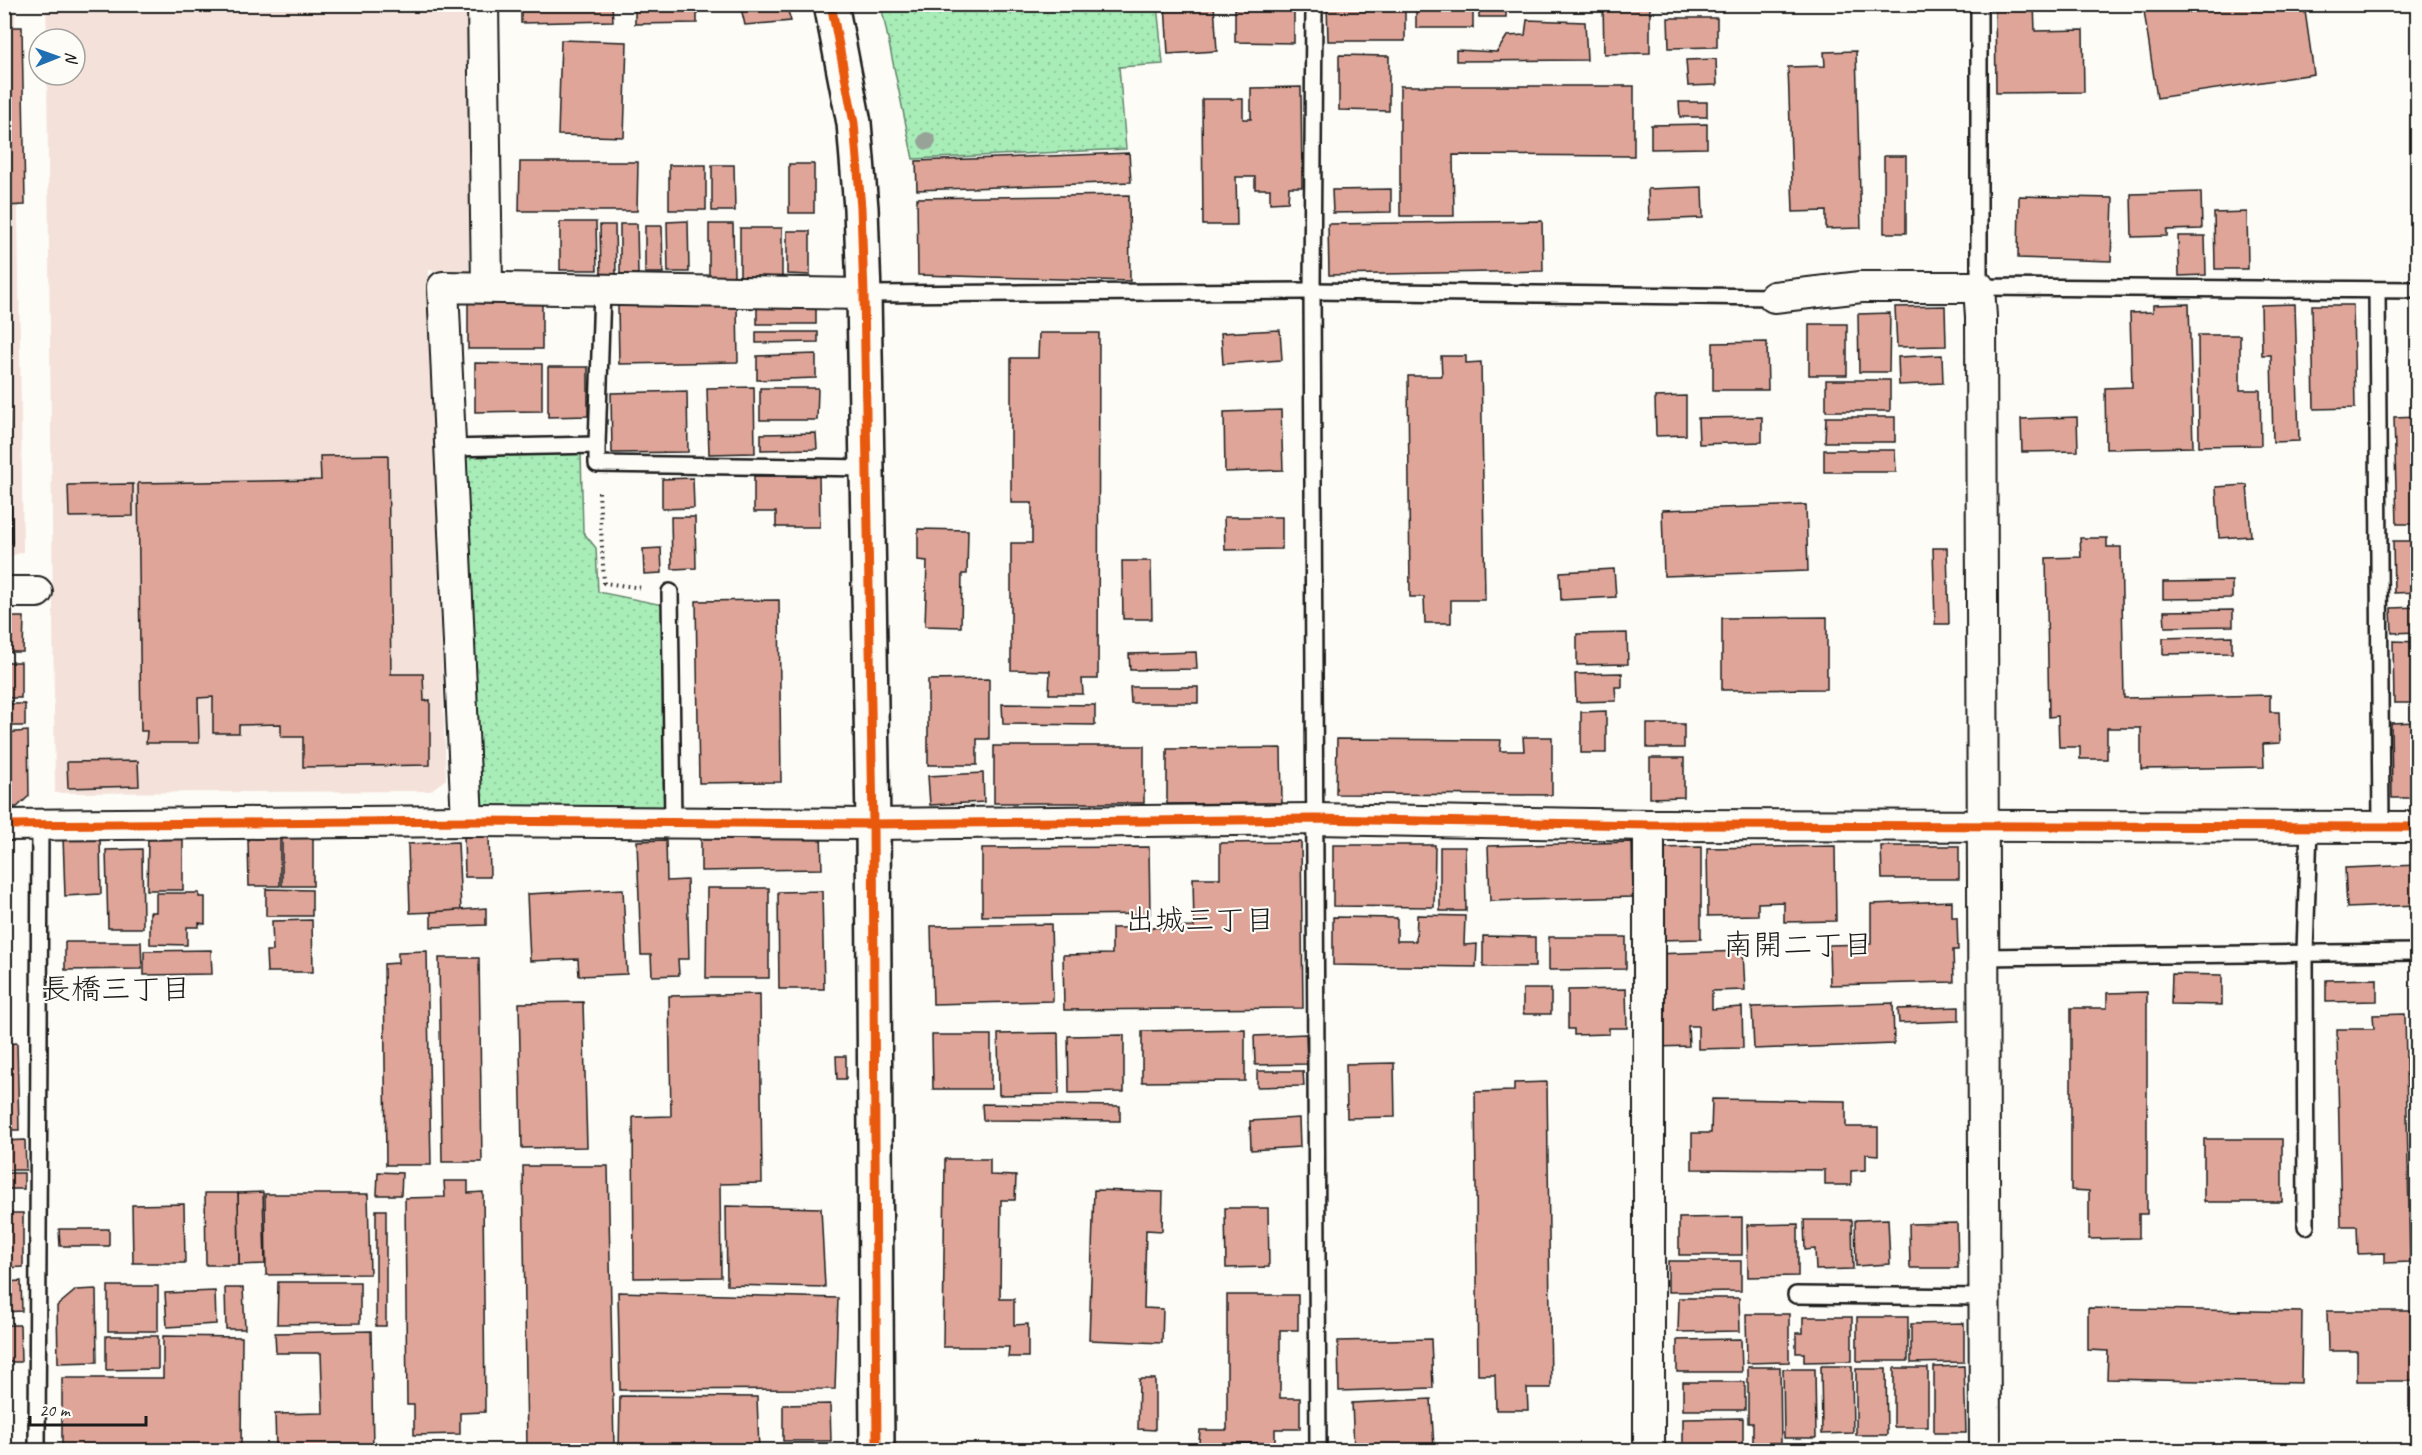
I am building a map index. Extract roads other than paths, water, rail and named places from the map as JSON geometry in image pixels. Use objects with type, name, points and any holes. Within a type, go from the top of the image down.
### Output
[{"type":"street","points":[[483,4],[487,287]]},
{"type":"street","points":[[831,4],[854,123],[861,208],[864,294],[873,824],[877,1450]]},
{"type":"street","points":[[467,821],[443,287],[864,294]]},
{"type":"street","points":[[1774,297],[1861,287],[1979,287],[1984,825],[1985,1450]]},
{"type":"street","points":[[4,592],[37,592]]},
{"type":"street","points":[[4,825],[467,821],[873,824],[1315,819],[1648,825],[2418,827]]},
{"type":"street","points":[[1648,825],[1648,1450]]},
{"type":"lane","points":[[1314,4],[1312,291],[1318,1450]]},
{"type":"lane","points":[[1979,4],[1979,287],[2418,290]]},
{"type":"lane","points":[[602,290],[597,464],[867,468]]},
{"type":"lane","points":[[864,294],[1312,291],[1774,297]]},
{"type":"lane","points":[[2377,291],[2381,827]]},
{"type":"lane","points":[[449,448],[597,445]]},
{"type":"lane","points":[[670,592],[674,821]]},
{"type":"lane","points":[[37,1450],[39,825]]},
{"type":"lane","points":[[2306,1226],[2305,953],[2309,826]]},
{"type":"lane","points":[[1983,957],[2418,952]]},
{"type":"lane","points":[[1796,1295],[1985,1297]]},
{"type":"district","name":"出城三丁目","points":[[1200,920]]},
{"type":"district","name":"南開二丁目","points":[[1798,945]]},
{"type":"district","name":"長橋三丁目","points":[[116,989]]}]
